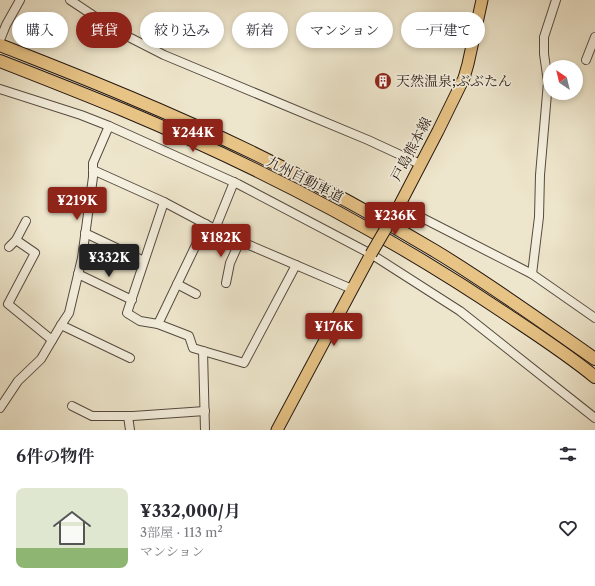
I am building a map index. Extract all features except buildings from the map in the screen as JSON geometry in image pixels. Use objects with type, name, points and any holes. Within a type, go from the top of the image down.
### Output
[{"type":"highway","name":"九州自動車道","points":[[0,45],[130,97],[226,140],[294,173],[435,251],[595,359]]},
{"type":"highway","name":"九州自動車道","points":[[0,61],[123,110],[219,153],[294,189],[367,228],[458,283],[536,334],[595,377]]},
{"type":"main road","name":"戸島熊本線","points":[[276,430],[370,254],[399,206],[464,78],[482,0]]},
{"type":"street","points":[[0,40],[6,25],[20,0]]},
{"type":"street","points":[[70,0],[115,30],[164,55],[368,140],[420,164]]},
{"type":"street","points":[[532,274],[539,217],[540,175],[548,82],[544,54],[544,37],[556,0]]},
{"type":"street","points":[[586,60],[595,37]]},
{"type":"street","points":[[0,89],[81,115],[109,126],[234,182],[370,254],[460,311],[595,418]]},
{"type":"street","points":[[0,408],[18,381],[41,359],[69,313],[82,258],[93,177],[93,163],[109,126]]},
{"type":"street","points":[[93,170],[164,202],[240,241],[332,279],[352,289]]},
{"type":"street","points":[[214,229],[234,182]]},
{"type":"street","points":[[164,202],[127,314],[140,321],[158,324],[188,336],[193,348],[244,363],[296,265]]},
{"type":"street","points":[[399,206],[532,274],[595,318]]},
{"type":"street","points":[[9,247],[16,240],[26,221]]},
{"type":"street","points":[[158,324],[206,224]]},
{"type":"street","points":[[85,234],[144,261]]},
{"type":"street","points":[[16,240],[35,253],[8,304],[52,340]]},
{"type":"street","points":[[226,283],[230,263],[240,241]]},
{"type":"street","points":[[78,274],[132,300]]},
{"type":"street","points":[[178,284],[196,294]]},
{"type":"street","points":[[61,325],[130,358]]},
{"type":"street","points":[[203,351],[205,430]]},
{"type":"street","points":[[72,406],[92,416],[128,416],[205,412]]},
{"type":"street","points":[[128,416],[130,430]]},
{"type":"place","name":"天然温泉;ぶぶたん","points":[[383,81]]}]
